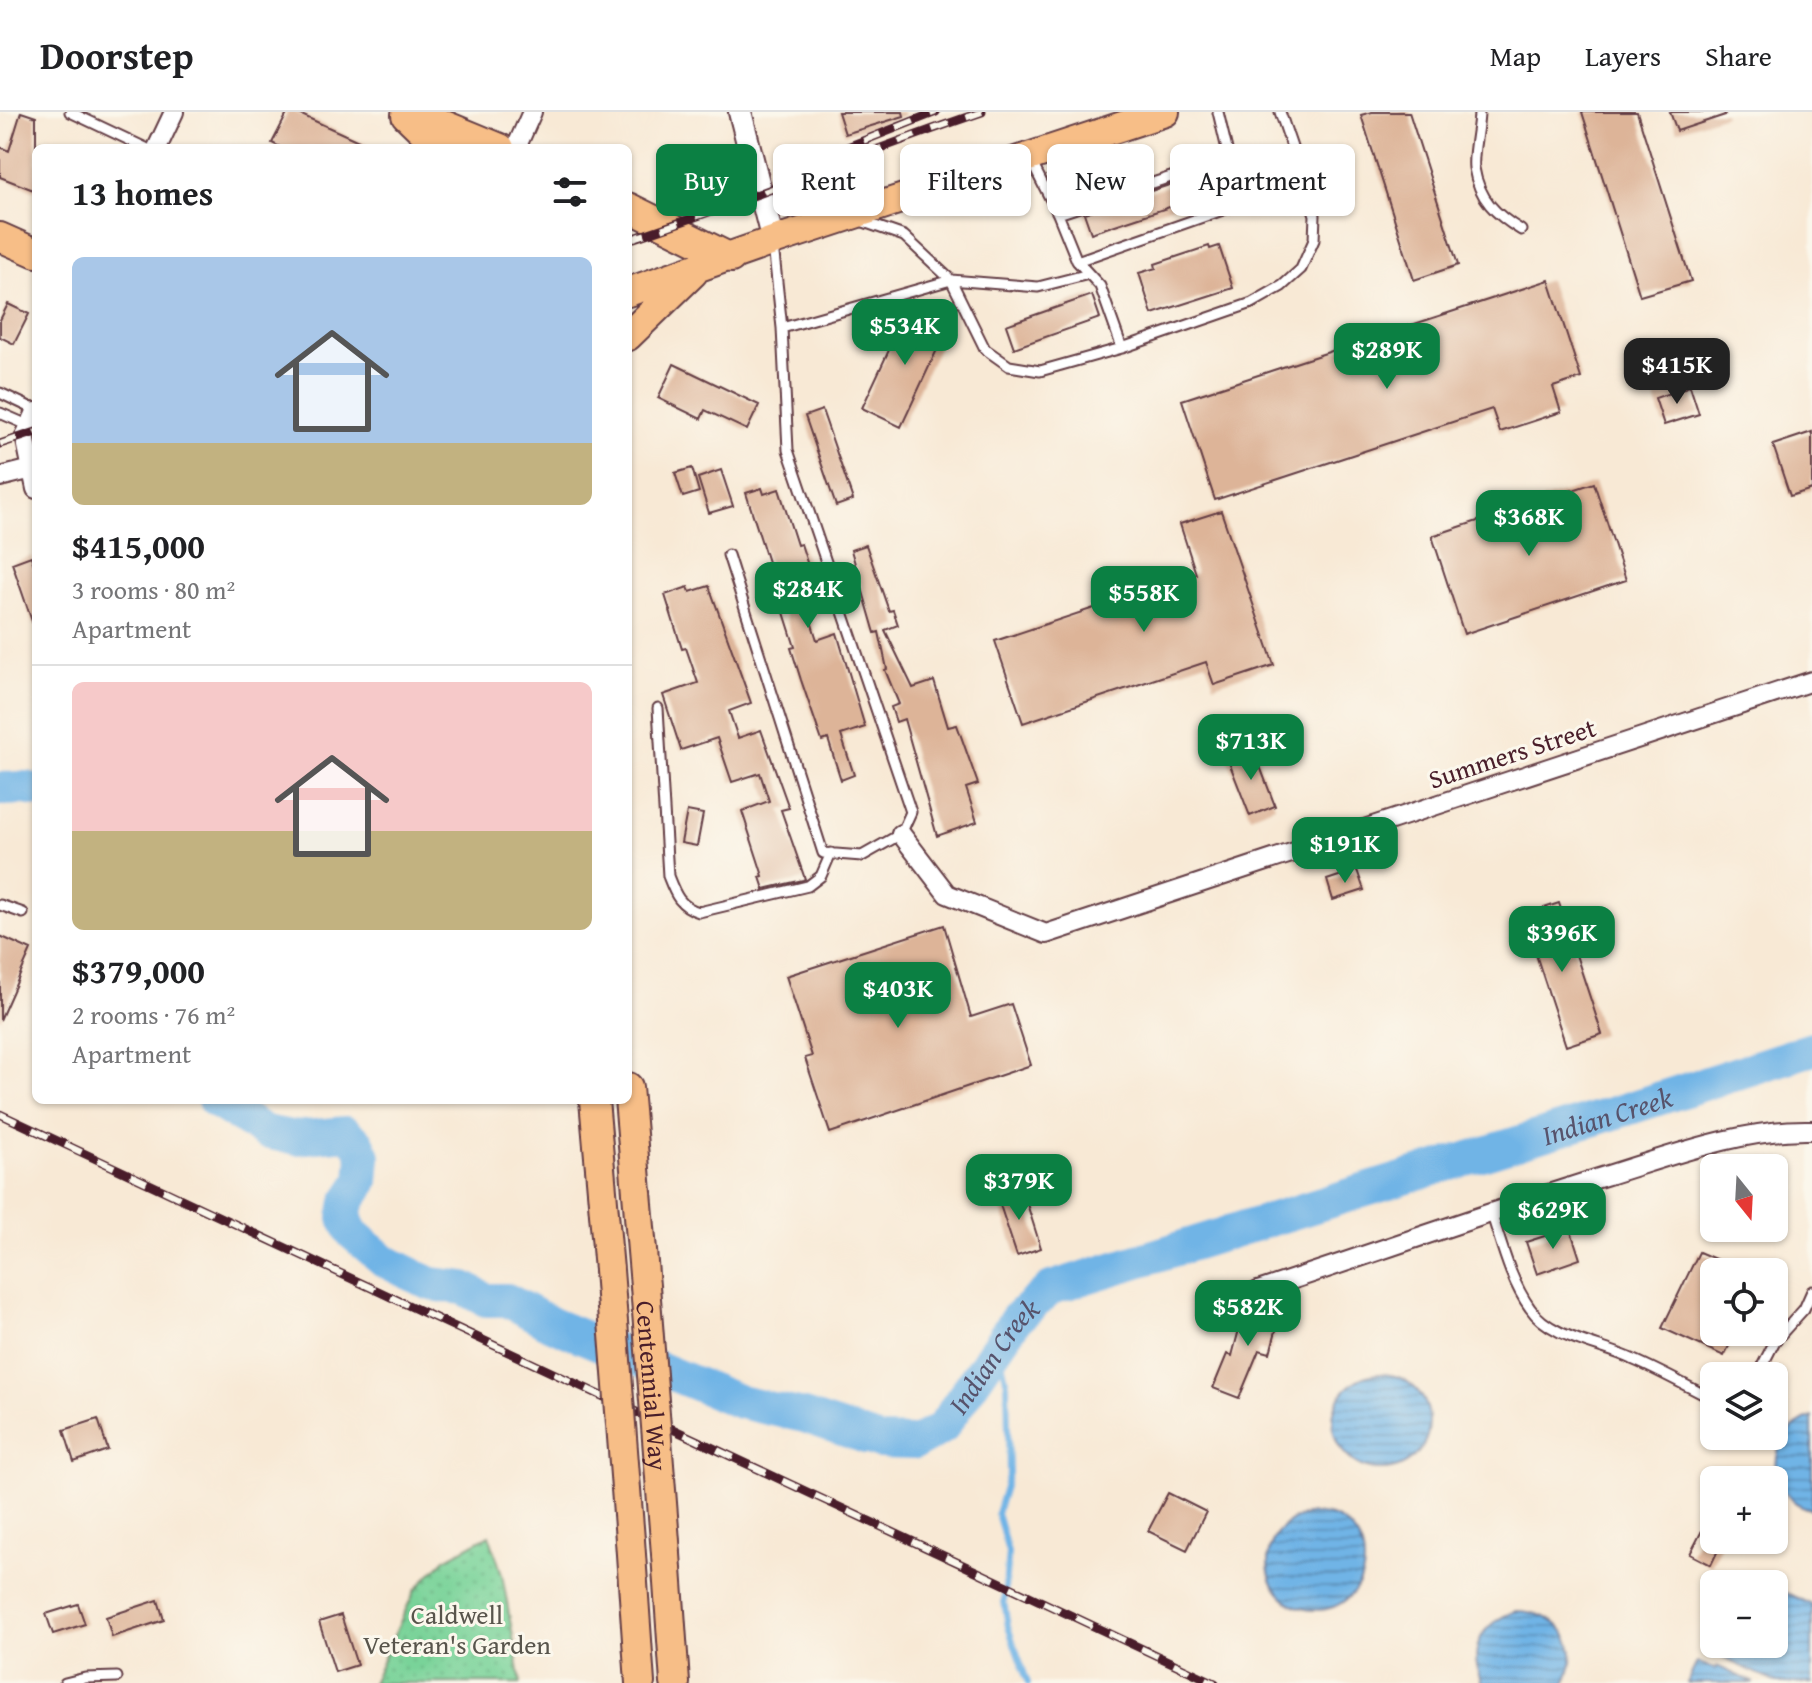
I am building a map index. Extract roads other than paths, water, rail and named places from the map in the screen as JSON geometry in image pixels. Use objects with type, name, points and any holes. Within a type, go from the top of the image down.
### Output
[{"type":"main road","points":[[403,112],[436,144]]},
{"type":"main road","points":[[413,112],[490,144]]},
{"type":"main road","points":[[1031,156],[1165,112]]},
{"type":"main road","points":[[632,291],[900,200]]},
{"type":"main road","points":[[632,209],[731,258]]},
{"type":"main road","points":[[0,237],[32,251]]},
{"type":"main road","points":[[632,332],[696,270]]},
{"type":"main road","name":"Centennial Way","points":[[594,1104],[640,1683]]},
{"type":"main road","name":"Centennial Way","points":[[629,1104],[675,1683]]},
{"type":"street","points":[[159,144],[174,112]]},
{"type":"street","points":[[518,144],[532,112]]},
{"type":"street","points":[[740,112],[773,241]]},
{"type":"street","points":[[32,420],[25,436],[32,462]]},
{"type":"street","points":[[0,477],[32,469]]},
{"type":"street","name":"Summers Street","points":[[901,834],[947,894],[1046,934],[1812,681]]},
{"type":"street","points":[[1258,1291],[1491,1212],[1702,1146],[1792,1130],[1812,1130]]},
{"type":"lane","points":[[70,112],[138,144]]},
{"type":"lane","points":[[1218,112],[1226,144]]},
{"type":"lane","points":[[847,217],[904,236],[951,280],[985,349],[1009,366],[1040,371],[1122,348],[1252,303],[1282,286],[1301,269],[1314,240],[1315,215],[1280,112]]},
{"type":"lane","points":[[1479,112],[1473,166],[1483,194],[1496,215],[1521,230]]},
{"type":"lane","points":[[1031,161],[1047,192]]},
{"type":"lane","points":[[1059,216],[1077,261],[1100,286],[1122,348]]},
{"type":"lane","points":[[1077,261],[1205,216]]},
{"type":"lane","points":[[728,555],[823,853],[862,856],[901,834],[911,812],[788,450],[782,328],[773,241]]},
{"type":"lane","points":[[782,328],[951,280],[1038,287],[1089,274]]},
{"type":"lane","points":[[0,393],[32,415]]},
{"type":"lane","points":[[0,413],[32,416]]},
{"type":"lane","points":[[658,708],[668,876],[676,898],[699,912],[808,886],[821,876],[831,853]]},
{"type":"lane","points":[[0,905],[23,913]]},
{"type":"lane","points":[[1491,1212],[1514,1283],[1531,1311],[1554,1331],[1631,1358],[1700,1393]]},
{"type":"lane","points":[[1764,1362],[1775,1341],[1804,1309],[1812,1291]]},
{"type":"lane","points":[[65,1683],[85,1678],[117,1677]]},
{"type":"water","points":[[1381,1374],[1399,1378],[1415,1388],[1425,1404],[1429,1422],[1425,1440],[1415,1456],[1399,1466],[1381,1470],[1363,1466],[1347,1456],[1337,1440],[1333,1422],[1337,1404],[1347,1388],[1363,1378]]},
{"type":"water","points":[[1812,1417],[1812,1510],[1796,1503],[1788,1495],[1788,1466],[1776,1466],[1779,1450],[1788,1450],[1788,1434]]},
{"type":"water","points":[[1316,1514],[1334,1518],[1350,1528],[1360,1544],[1364,1562],[1360,1580],[1350,1596],[1334,1606],[1316,1610],[1298,1606],[1282,1596],[1272,1580],[1268,1562],[1272,1544],[1282,1528],[1298,1518]]},
{"type":"water","points":[[1788,1594],[1812,1605],[1812,1683],[1777,1683],[1723,1658],[1788,1658]]},
{"type":"water","points":[[1516,1611],[1544,1617],[1564,1632],[1572,1655],[1565,1683],[1482,1683],[1476,1659],[1481,1638],[1494,1622]]},
{"type":"water","points":[[1697,1662],[1715,1669],[1717,1666],[1754,1683],[1687,1683]]},
{"type":"waterway","name":"Indian Creek","points":[[0,789],[32,789]]},
{"type":"waterway","name":"Indian Creek","points":[[220,1104],[265,1132],[296,1138],[346,1133],[358,1143],[364,1156],[362,1181],[348,1202],[345,1218],[352,1233],[385,1261],[431,1284],[464,1288],[486,1300],[507,1300],[551,1324],[740,1402],[804,1416],[880,1442],[915,1443],[942,1428],[1016,1319],[1051,1288],[1812,1049]]},
{"type":"waterway","points":[[999,1346],[1007,1385],[1009,1473],[997,1513],[1008,1552],[1004,1601],[1008,1627],[1028,1683]]},
{"type":"railway","points":[[855,144],[936,112]]},
{"type":"railway","points":[[632,239],[982,112]]},
{"type":"railway","points":[[0,444],[32,433]]},
{"type":"railway","points":[[0,1114],[1215,1683]]},
{"type":"park label","name":"Caldwell Veteran's Garden","points":[[457,1629]]}]
